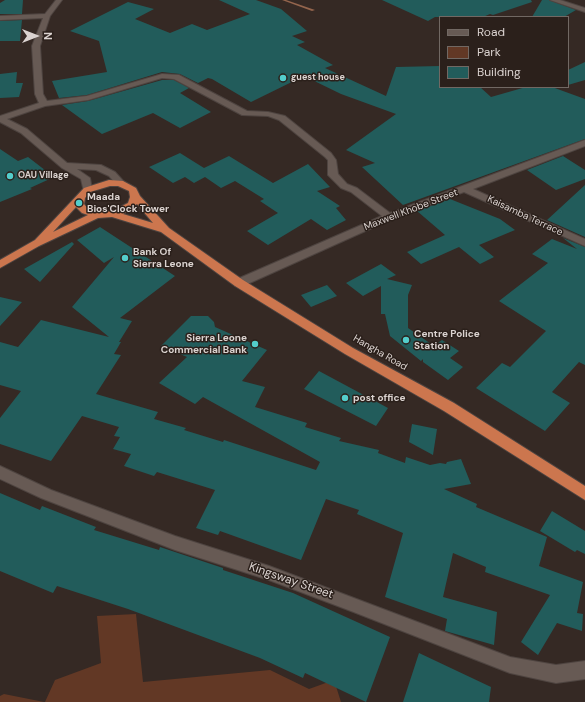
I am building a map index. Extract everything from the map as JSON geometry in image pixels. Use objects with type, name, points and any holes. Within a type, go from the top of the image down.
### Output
[{"type":"highway","points":[[35,244],[84,193],[109,183],[120,184]]},
{"type":"highway","name":"Hangha Road","points":[[120,184],[133,190],[135,197],[165,230],[239,282],[349,351],[449,408],[585,494]]},
{"type":"highway","points":[[84,193],[79,205],[85,211],[96,215]]},
{"type":"highway","points":[[0,265],[35,244],[96,215],[113,214],[124,210],[132,204],[135,197]]},
{"type":"highway","name":"Hangha Road","points":[[113,214],[165,230]]},
{"type":"street","points":[[44,104],[39,94],[36,46],[47,16],[59,0]]},
{"type":"street","points":[[553,0],[585,10]]},
{"type":"street","points":[[0,18],[47,16]]},
{"type":"street","points":[[0,119],[44,104],[88,98],[162,76],[176,77],[245,113],[268,114],[282,118],[328,155],[332,160],[333,175],[344,186],[354,190],[389,217]]},
{"type":"street","points":[[0,119],[24,131],[65,166],[85,178],[84,193]]},
{"type":"street","name":"Maxwell Khobe Street","points":[[239,282],[389,217],[585,143]]},
{"type":"street","points":[[65,166],[98,167],[112,174],[120,184]]},
{"type":"street","name":"Kaisamba Terrace","points":[[466,189],[585,243]]},
{"type":"street","name":"Kingsway Street","points":[[0,472],[46,494],[175,543],[269,573],[351,603],[510,665],[556,674],[585,670]]},
{"type":"green space","points":[[136,614],[143,682],[270,670],[309,689],[334,680],[341,702],[45,702],[55,680],[101,663],[97,616]]},
{"type":"green space","points":[[4,694],[44,702],[0,702],[0,696]]},
{"type":"building","points":[[5,0],[23,0],[22,14],[0,14],[0,3]]},
{"type":"building","points":[[219,0],[256,0],[281,9],[307,31],[292,36],[305,42],[297,45],[333,65],[325,68],[386,96],[396,67],[439,66],[439,88],[481,88],[491,97],[522,88],[555,88],[585,99],[585,139],[403,205],[362,167],[375,163],[346,150],[396,114],[341,94],[304,76],[251,102],[212,79],[208,78],[198,83],[180,74],[162,72],[87,95],[59,98],[52,81],[107,72],[99,41],[70,31],[128,2],[154,9],[135,19],[170,33],[192,24],[207,30],[250,14]]},
{"type":"building","points":[[382,0],[531,0],[532,2],[493,15],[439,16],[428,21]]},
{"type":"building","points":[[542,0],[549,0],[576,10],[566,16],[533,16]]},
{"type":"building","points":[[22,20],[20,41],[0,41],[0,21]]},
{"type":"building","points":[[585,62],[585,80],[569,85],[569,70]]},
{"type":"building","points":[[17,72],[16,83],[23,83],[19,97],[0,98],[0,74]]},
{"type":"building","points":[[162,80],[174,80],[189,88],[180,93],[211,112],[180,128],[153,113],[102,134],[62,105],[88,101]]},
{"type":"building","points":[[0,149],[18,161],[28,157],[54,177],[30,188],[32,189],[0,202]]},
{"type":"building","points":[[180,153],[204,168],[229,156],[273,183],[308,164],[330,187],[317,191],[340,206],[336,208],[346,220],[327,230],[311,219],[268,245],[247,231],[278,213],[260,201],[264,199],[235,181],[221,188],[205,177],[194,183],[185,177],[173,183],[149,167]]},
{"type":"building","points":[[563,156],[585,170],[585,179],[556,190],[527,170]]},
{"type":"building","points":[[585,185],[585,237],[547,220]]},
{"type":"building","points":[[450,199],[500,219],[515,230],[479,245],[494,257],[480,264],[459,247],[421,264],[407,252],[445,235],[417,211]]},
{"type":"building","points":[[100,227],[175,276],[120,318],[132,321],[119,342],[121,342],[114,354],[121,355],[96,394],[158,412],[154,419],[186,428],[184,430],[223,442],[224,440],[316,470],[320,462],[203,397],[195,404],[159,383],[187,357],[161,346],[191,316],[208,316],[214,322],[215,327],[267,350],[242,381],[265,387],[255,407],[307,423],[305,427],[341,438],[339,441],[379,450],[378,453],[405,463],[406,457],[430,465],[440,463],[446,464],[447,462],[461,459],[471,484],[444,489],[477,504],[476,507],[547,537],[539,566],[583,582],[577,613],[583,614],[582,631],[557,623],[538,655],[521,642],[550,595],[485,572],[486,567],[453,553],[443,597],[497,612],[494,645],[445,631],[447,619],[385,597],[403,533],[357,514],[359,510],[326,499],[301,560],[220,531],[218,535],[196,528],[215,490],[157,472],[154,476],[124,466],[131,454],[113,449],[120,437],[114,436],[119,427],[82,416],[51,461],[0,444],[0,418],[21,391],[0,385],[0,342],[18,347],[41,320],[109,337],[72,307],[114,257],[104,263],[77,240]]},
{"type":"building","points":[[563,238],[585,247],[585,365],[579,362],[552,392],[570,403],[545,431],[476,388],[502,363],[510,367],[546,331],[499,301],[548,263],[532,254],[552,239],[577,249]]},
{"type":"building","points":[[72,242],[74,244],[40,282],[24,269]]},
{"type":"building","points":[[381,264],[396,275],[387,279],[412,285],[408,295],[408,328],[434,346],[442,340],[459,351],[450,358],[463,367],[448,380],[423,362],[423,359],[421,361],[390,336],[385,314],[381,314],[381,286],[363,296],[346,283]]},
{"type":"building","points":[[327,285],[337,296],[311,307],[301,295]]},
{"type":"building","points":[[0,297],[22,302],[0,326]]},
{"type":"building","name":"post office","points":[[319,371],[388,408],[376,426],[304,389]]},
{"type":"building","points":[[412,424],[437,429],[433,455],[409,442]]},
{"type":"building","points":[[0,493],[40,510],[42,506],[96,527],[94,530],[159,550],[160,547],[293,593],[390,637],[366,702],[305,673],[303,678],[260,658],[128,609],[57,586],[53,593],[0,571]]},
{"type":"building","points":[[552,511],[585,531],[585,554],[577,550],[575,552],[540,531]]},
{"type":"building","points":[[419,653],[491,687],[489,702],[403,702]]},
{"type":"waterway","points":[[283,0],[313,10]]},
{"type":"place","name":"guest house","points":[[283,78]]},
{"type":"place","name":"OAU Village","points":[[10,176]]},
{"type":"place","name":"Maada Bios'Clock Tower","points":[[79,203]]},
{"type":"place","name":"Bank Of Sierra Leone","points":[[125,258]]},
{"type":"place","name":"Centre Police Station","points":[[406,340]]},
{"type":"place","name":"Sierra Leone Commercial Bank","points":[[255,344]]},
{"type":"place","name":"post office","points":[[345,398]]}]
